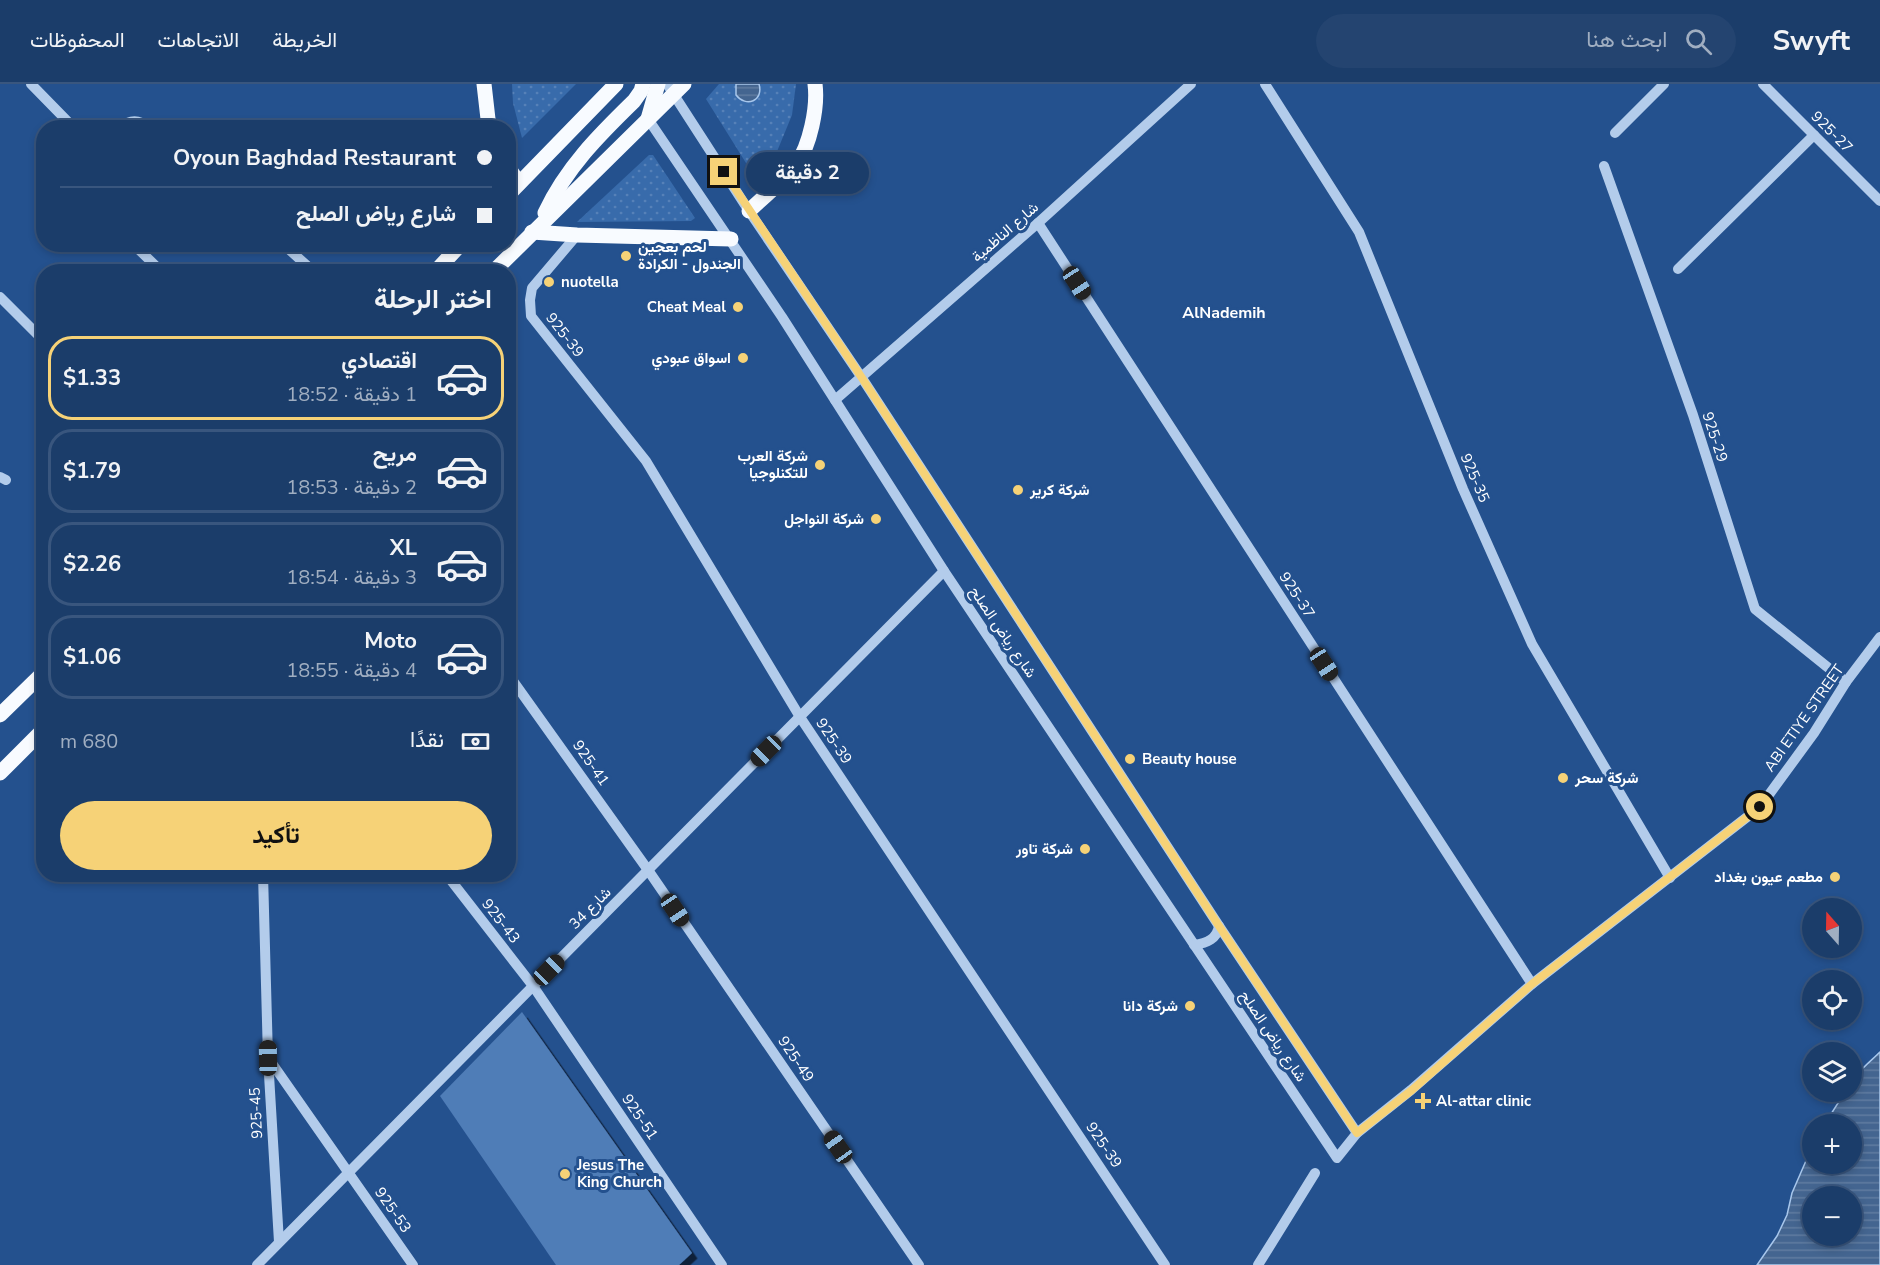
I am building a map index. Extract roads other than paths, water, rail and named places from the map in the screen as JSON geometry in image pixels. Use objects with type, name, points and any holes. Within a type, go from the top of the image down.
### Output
[{"type":"main road","points":[[484,84],[488,120]]},
{"type":"main road","points":[[516,187],[616,84]]},
{"type":"main road","points":[[614,120],[634,101],[643,84]]},
{"type":"main road","points":[[648,119],[658,84]]},
{"type":"main road","points":[[749,211],[796,165],[807,141],[814,116],[815,84]]},
{"type":"main road","points":[[516,248],[648,119],[675,87]]},
{"type":"main road","points":[[537,227],[570,168],[618,115],[613,103],[607,101],[594,106]]},
{"type":"main road","points":[[537,227],[577,236],[730,239]]},
{"type":"main road","points":[[442,264],[454,252]]},
{"type":"main road","points":[[501,264],[513,252]]},
{"type":"main road","points":[[0,715],[36,680]]},
{"type":"main road","points":[[0,773],[36,737]]},
{"type":"street","points":[[31,84],[66,120]]},
{"type":"street","name":"شارع الناظمية","points":[[835,400],[1038,223],[1191,84]]},
{"type":"street","name":"925-35","points":[[1265,84],[1359,232],[1463,489],[1533,644],[1670,878]]},
{"type":"street","points":[[1615,133],[1664,84]]},
{"type":"street","name":"925-27","points":[[1763,84],[1880,201]]},
{"type":"street","name":"شارع رياض الصلح","points":[[675,87],[749,211],[862,378],[1219,926],[1357,1133]]},
{"type":"street","name":"شارع رياض الصلح","points":[[648,119],[730,239],[945,572],[1337,1158]]},
{"type":"street","points":[[1678,269],[1814,135]]},
{"type":"street","name":"925-29","points":[[1604,166],[1693,415],[1755,609],[1846,682]]},
{"type":"street","name":"925-37","points":[[1038,223],[1532,984]]},
{"type":"street","name":"925-39","points":[[577,236],[532,288],[531,316],[646,461],[800,717],[1166,1265]]},
{"type":"street","points":[[142,252],[154,264]]},
{"type":"street","points":[[292,252],[305,264]]},
{"type":"street","points":[[0,297],[36,333]]},
{"type":"street","name":"شارع 34","points":[[256,1265],[945,572]]},
{"type":"street","name":"ABI ETIYE STREET","points":[[1337,1158],[1357,1133],[1412,1090],[1532,984],[1760,807],[1814,733],[1846,682],[1880,637]]},
{"type":"street","name":"925-41","points":[[516,685],[648,870]]},
{"type":"street","name":"925-49","points":[[648,870],[919,1265]]},
{"type":"street","name":"925-45","points":[[263,882],[268,1058],[279,1242]]},
{"type":"street","name":"925-43","points":[[452,882],[533,986]]},
{"type":"street","points":[[1194,945],[1211,940],[1218,933],[1219,926]]},
{"type":"street","name":"925-51","points":[[533,986],[722,1265]]},
{"type":"street","name":"925-53","points":[[268,1058],[413,1265]]},
{"type":"street","points":[[1258,1265],[1315,1173]]},
{"type":"place","name":"لحم بعجين الجندول - الكرادة","points":[[626,256]]},
{"type":"place","name":"nuotella","points":[[549,282]]},
{"type":"place","name":"Cheat Meal","points":[[738,307]]},
{"type":"place","name":"اسواق عبودي","points":[[743,358]]},
{"type":"place","name":"شركة العرب للتكنلوجيا","points":[[820,465]]},
{"type":"place","name":"شركة كرير","points":[[1018,490]]},
{"type":"place","name":"شركة النواجل","points":[[876,519]]},
{"type":"place","name":"Beauty house","points":[[1130,759]]},
{"type":"place","name":"شركة سحر","points":[[1563,778]]},
{"type":"place","name":"شركة تاور","points":[[1085,849]]},
{"type":"place","name":"مطعم عيون بغداد","points":[[1835,877]]},
{"type":"place","name":"شركة دانا","points":[[1190,1006]]},
{"type":"place","name":"Al-attar clinic","points":[[1423,1101]]},
{"type":"place","name":"Jesus The King Church","points":[[565,1174]]},
{"type":"district","name":"AlNademih","points":[[1224,312]]}]
